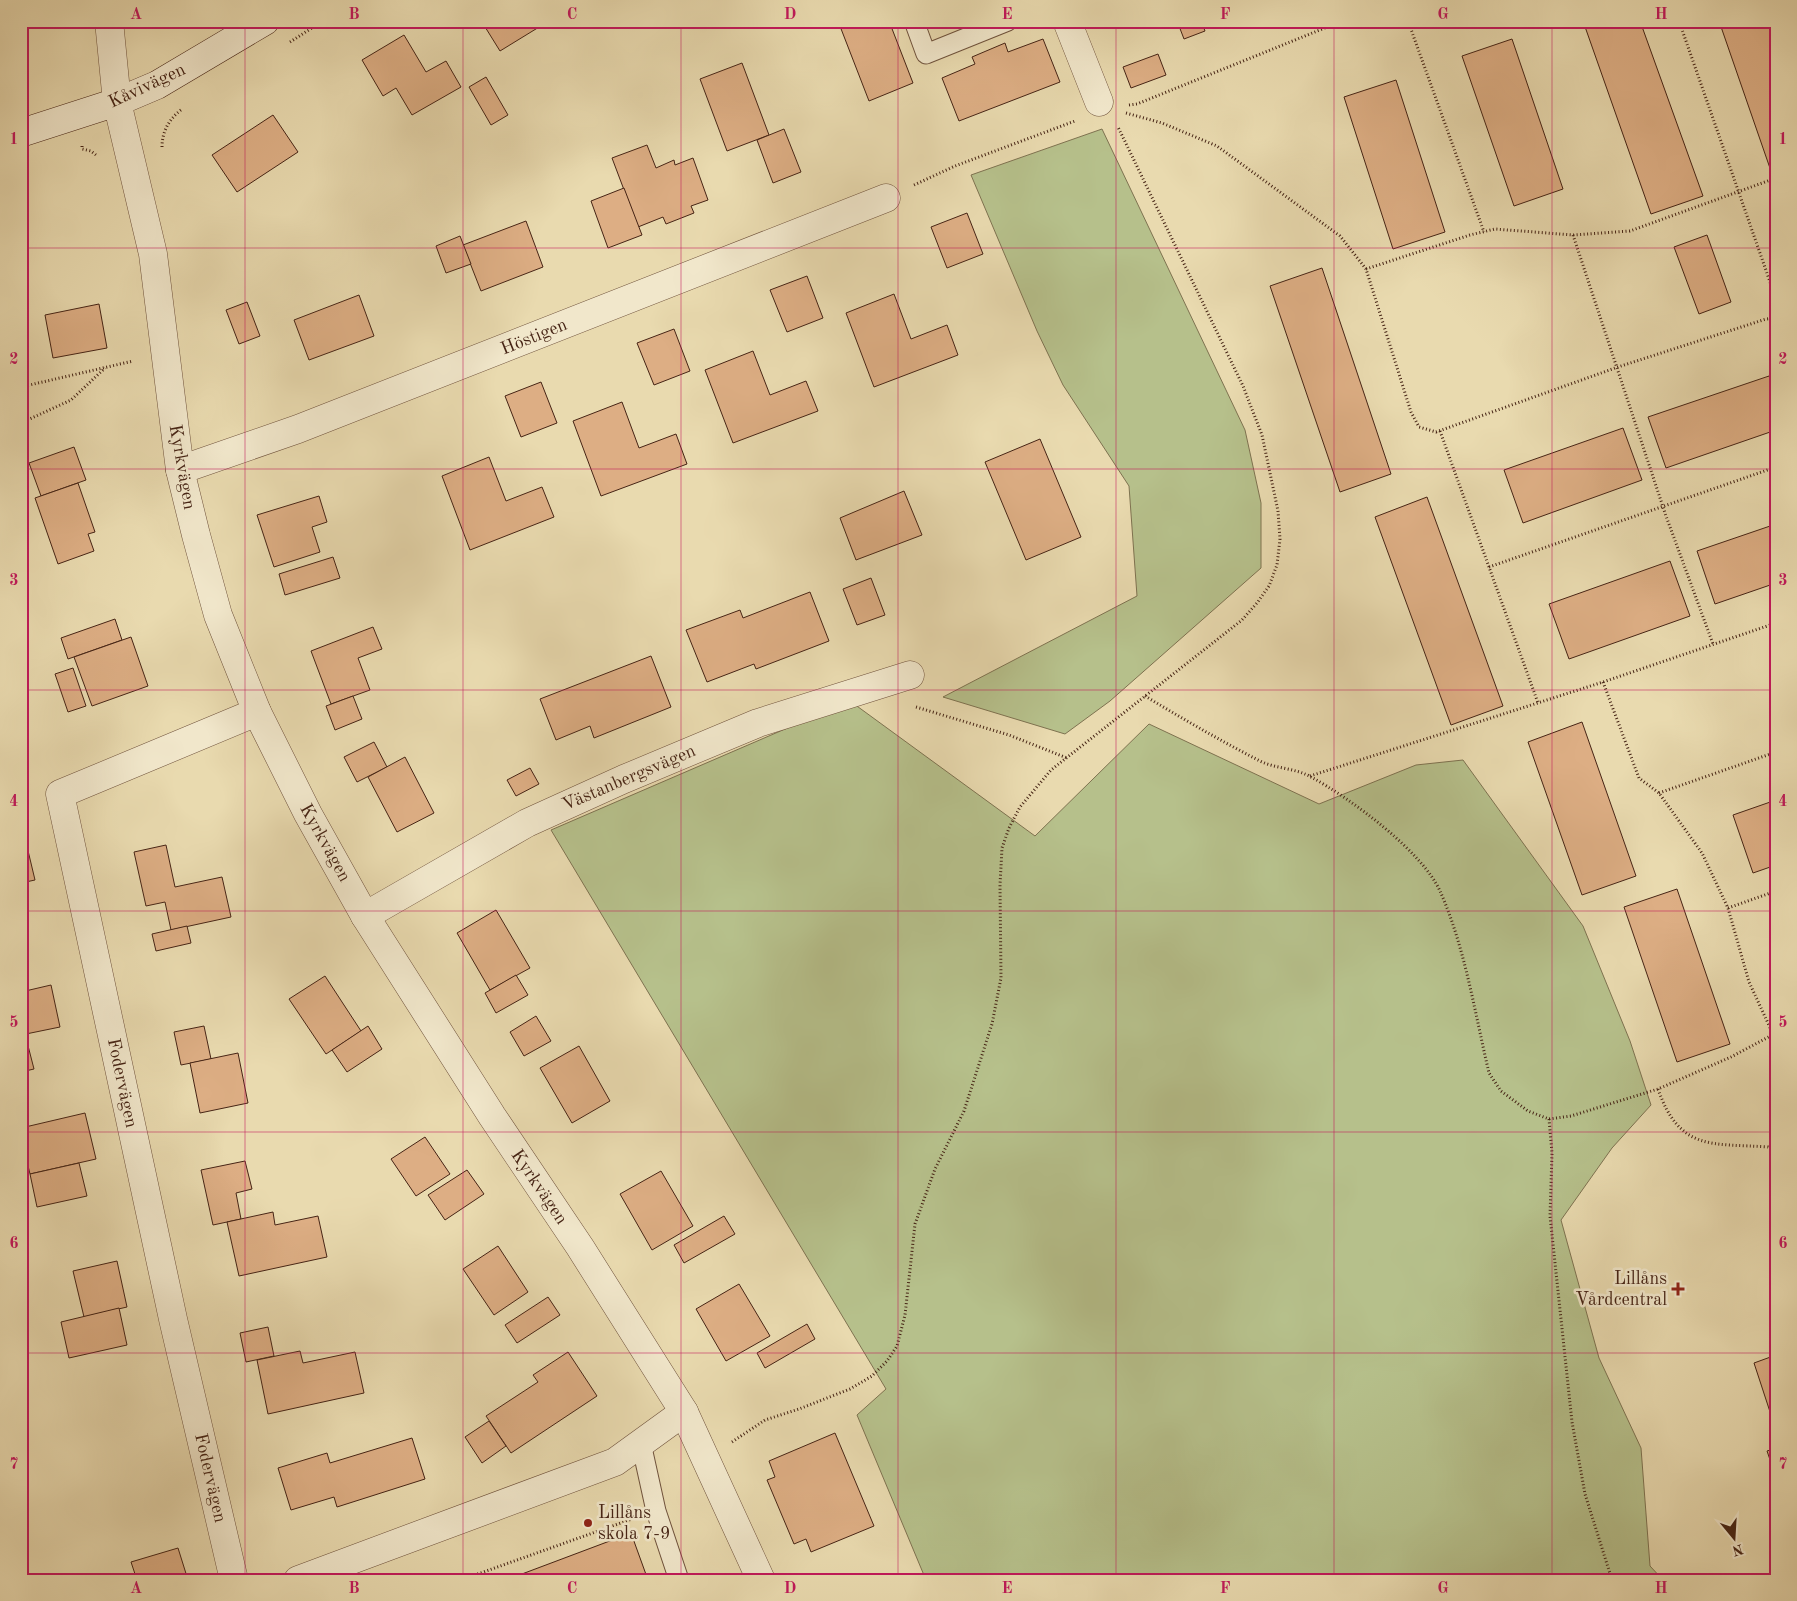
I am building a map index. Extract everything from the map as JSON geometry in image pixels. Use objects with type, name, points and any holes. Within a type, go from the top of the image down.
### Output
[{"type":"street","name":"Kyrkvägen","points":[[109,21],[117,102],[153,254],[180,470],[218,614],[257,712],[308,814],[364,916],[492,1116],[580,1247],[684,1412],[761,1580]]},
{"type":"street","name":"Kåvivägen","points":[[21,133],[117,102],[157,85],[265,21]]},
{"type":"street","points":[[1067,21],[1104,105]]},
{"type":"street","name":"Höstigen","points":[[180,470],[307,426],[886,198]]},
{"type":"street","name":"Västanbergsvägen","points":[[364,916],[526,823],[624,779],[758,723],[910,675]]},
{"type":"street","name":"Fodervägen","points":[[234,1580],[173,1319],[60,794],[257,712]]},
{"type":"street","points":[[298,1580],[616,1462],[684,1412]]},
{"type":"lane","points":[[914,21],[926,54],[1008,21]]},
{"type":"lane","points":[[641,1443],[656,1511],[679,1580]]},
{"type":"path","points":[[283,46],[323,21]]},
{"type":"path","points":[[1408,21],[1484,232]]},
{"type":"path","points":[[1679,21],[1776,299]]},
{"type":"path","points":[[1104,105],[1162,123],[1217,146],[1340,236],[1366,269],[1411,412],[1419,427],[1436,432],[1440,431],[1618,367],[1766,319],[1776,318]]},
{"type":"path","points":[[728,1444],[765,1420],[850,1389],[872,1376],[887,1361],[897,1346],[905,1315],[915,1224],[935,1169],[964,1111],[992,1024],[1001,978],[1000,885],[1002,848],[1009,828],[1020,807],[1051,770],[1242,620],[1269,586],[1277,565],[1280,539],[1278,511],[1262,435],[1246,394],[1104,105]]},
{"type":"path","points":[[161,151],[170,120],[187,106]]},
{"type":"path","points":[[81,143],[82,149],[99,157]]},
{"type":"path","points":[[1366,269],[1470,235],[1495,230],[1574,235],[1630,231],[1776,178]]},
{"type":"path","points":[[1574,235],[1662,506],[1713,644]]},
{"type":"path","points":[[21,387],[133,361]]},
{"type":"path","points":[[21,423],[71,400],[105,367]]},
{"type":"path","points":[[1440,431],[1538,703]]},
{"type":"path","points":[[1489,567],[1776,467]]},
{"type":"path","points":[[1310,776],[1603,682],[1776,623]]},
{"type":"path","points":[[910,675],[915,707],[1009,735],[1067,758]]},
{"type":"path","points":[[1145,696],[1184,720],[1263,762],[1310,776],[1360,808],[1427,868],[1439,889],[1456,933],[1488,1073],[1501,1091],[1528,1112],[1549,1119],[1572,1116],[1658,1089],[1732,1057],[1774,1034],[1749,982],[1728,908],[1702,853],[1659,793],[1639,778],[1603,682]]},
{"type":"path","points":[[1659,793],[1776,752]]},
{"type":"path","points":[[1728,908],[1776,891]]},
{"type":"path","points":[[1658,1089],[1663,1103],[1674,1122],[1687,1135],[1708,1143],[1768,1147],[1776,1150]]},
{"type":"path","points":[[1549,1119],[1552,1154],[1550,1216],[1572,1422],[1586,1494],[1612,1580]]},
{"type":"path","points":[[461,1580],[656,1511]]},
{"type":"green space","points":[[1102,129],[1245,430],[1261,503],[1261,568],[1110,701],[1065,734],[943,697],[1137,596],[1129,486],[1063,385],[1037,331],[971,175]]},
{"type":"green space","points":[[850,701],[1035,836],[1149,724],[1319,804],[1416,765],[1463,760],[1583,926],[1630,1041],[1651,1105],[1612,1148],[1561,1220],[1599,1358],[1641,1448],[1650,1566],[1663,1580],[926,1580],[857,1415],[886,1389],[551,830]]},
{"type":"building","points":[[542,21],[544,24],[500,51],[482,22]]},
{"type":"building","points":[[838,21],[889,21],[913,83],[869,101]]},
{"type":"building","points":[[942,21],[957,21],[944,27]]},
{"type":"building","points":[[1190,21],[1201,21],[1205,31],[1184,39],[1179,26]]},
{"type":"building","points":[[1583,21],[1640,21],[1703,196],[1651,214]]},
{"type":"building","points":[[1719,21],[1776,21],[1776,173],[1772,174]]},
{"type":"building","points":[[404,35],[426,72],[446,61],[461,87],[412,115],[396,88],[383,96],[362,60]]},
{"type":"building","points":[[1043,39],[1060,82],[959,121],[942,78],[975,64],[972,57],[1005,43],[1008,52]]},
{"type":"building","points":[[1512,39],[1563,189],[1514,206],[1462,56]]},
{"type":"building","points":[[1158,54],[1166,75],[1131,88],[1123,67]]},
{"type":"building","points":[[742,63],[769,135],[727,151],[700,79]]},
{"type":"building","points":[[486,77],[508,115],[491,125],[469,87]]},
{"type":"building","points":[[1396,80],[1445,232],[1393,249],[1344,97]]},
{"type":"building","points":[[273,115],[298,152],[237,192],[212,155]]},
{"type":"building","points":[[784,129],[801,172],[773,183],[757,140]]},
{"type":"building","points":[[647,145],[656,168],[674,160],[675,165],[693,158],[708,200],[691,206],[694,213],[666,224],[663,217],[638,227],[612,158]]},
{"type":"building","points":[[624,188],[642,235],[608,248],[591,201]]},
{"type":"building","points":[[967,213],[983,254],[947,268],[931,227]]},
{"type":"building","points":[[526,221],[543,267],[481,291],[463,245]]},
{"type":"building","points":[[1707,235],[1731,302],[1699,314],[1674,247]]},
{"type":"building","points":[[460,236],[471,264],[446,273],[436,246]]},
{"type":"building","points":[[1322,268],[1391,474],[1340,492],[1270,286]]},
{"type":"building","points":[[807,276],[823,318],[787,332],[770,290]]},
{"type":"building","points":[[894,294],[911,339],[947,325],[958,355],[874,387],[846,313]]},
{"type":"building","points":[[359,295],[374,336],[309,360],[294,320]]},
{"type":"building","points":[[247,302],[260,336],[239,344],[226,310]]},
{"type":"building","points":[[99,304],[107,348],[53,358],[45,315]]},
{"type":"building","points":[[674,329],[690,371],[654,385],[637,343]]},
{"type":"building","points":[[753,351],[770,395],[806,381],[818,411],[733,443],[705,370]]},
{"type":"building","points":[[1769,376],[1776,396],[1776,430],[1666,468],[1648,417]]},
{"type":"building","points":[[541,382],[557,423],[521,437],[505,396]]},
{"type":"building","points":[[622,402],[639,448],[676,434],[687,464],[601,496],[573,421]]},
{"type":"building","points":[[1623,428],[1642,480],[1523,523],[1504,470]]},
{"type":"building","points":[[1040,439],[1081,537],[1026,560],[985,462]]},
{"type":"building","points":[[74,447],[86,480],[41,496],[29,463]]},
{"type":"building","points":[[489,457],[506,501],[542,487],[554,517],[470,550],[442,476]]},
{"type":"building","points":[[78,483],[95,532],[88,534],[94,551],[58,564],[35,498]]},
{"type":"building","points":[[904,491],[922,535],[856,560],[840,518]]},
{"type":"building","points":[[319,496],[327,522],[312,527],[320,552],[274,567],[257,515]]},
{"type":"building","points":[[1427,497],[1503,706],[1451,725],[1375,517]]},
{"type":"building","points":[[1776,524],[1776,583],[1715,604],[1697,551]]},
{"type":"building","points":[[333,557],[340,578],[285,595],[279,574]]},
{"type":"building","points":[[1670,561],[1690,616],[1569,659],[1549,604]]},
{"type":"building","points":[[871,578],[885,615],[857,625],[843,589]]},
{"type":"building","points":[[810,592],[829,641],[756,669],[754,664],[707,682],[686,630],[740,610],[743,618]]},
{"type":"building","points":[[115,619],[122,640],[68,659],[61,638]]},
{"type":"building","points":[[373,627],[382,649],[358,658],[370,690],[331,704],[311,651]]},
{"type":"building","points":[[131,637],[148,686],[92,706],[74,657]]},
{"type":"building","points":[[651,656],[671,707],[594,738],[590,726],[556,740],[540,699]]},
{"type":"building","points":[[73,668],[86,706],[68,712],[55,674]]},
{"type":"building","points":[[353,696],[362,719],[335,730],[326,706]]},
{"type":"building","points":[[1582,722],[1636,876],[1582,895],[1528,742]]},
{"type":"building","points":[[374,742],[387,767],[357,782],[344,757]]},
{"type":"building","points":[[405,757],[434,813],[397,832],[368,777]]},
{"type":"building","points":[[530,768],[539,784],[516,796],[507,780]]},
{"type":"building","points":[[1776,800],[1776,865],[1753,873],[1733,815]]},
{"type":"building","points":[[25,838],[35,880],[21,883],[21,839]]},
{"type":"building","points":[[166,845],[175,887],[222,877],[231,917],[171,930],[165,902],[146,906],[134,852]]},
{"type":"building","points":[[1677,889],[1730,1044],[1677,1062],[1624,907]]},
{"type":"building","points":[[496,910],[530,968],[490,990],[457,933]]},
{"type":"building","points":[[187,926],[191,943],[156,951],[152,934]]},
{"type":"building","points":[[516,975],[528,995],[496,1013],[485,993]]},
{"type":"building","points":[[325,976],[361,1031],[326,1054],[289,999]]},
{"type":"building","points":[[51,985],[60,1027],[21,1035],[21,992]]},
{"type":"building","points":[[536,1016],[551,1041],[524,1056],[510,1032]]},
{"type":"building","points":[[204,1026],[211,1059],[181,1065],[174,1032]]},
{"type":"building","points":[[368,1026],[382,1049],[347,1072],[332,1050]]},
{"type":"building","points":[[25,1034],[34,1069],[21,1072],[21,1035]]},
{"type":"building","points":[[579,1046],[610,1101],[572,1123],[540,1068]]},
{"type":"building","points":[[238,1053],[248,1103],[200,1113],[190,1063]]},
{"type":"building","points":[[85,1113],[96,1159],[30,1174],[21,1137],[21,1128]]},
{"type":"building","points":[[425,1137],[450,1174],[416,1196],[391,1159]]},
{"type":"building","points":[[245,1161],[252,1189],[236,1193],[241,1219],[213,1225],[201,1170]]},
{"type":"building","points":[[79,1163],[87,1196],[37,1207],[30,1174]]},
{"type":"building","points":[[467,1170],[484,1194],[445,1220],[428,1195]]},
{"type":"building","points":[[661,1171],[693,1226],[652,1250],[620,1194]]},
{"type":"building","points":[[273,1212],[275,1225],[318,1216],[327,1257],[239,1276],[227,1222]]},
{"type":"building","points":[[724,1216],[735,1234],[684,1263],[674,1245]]},
{"type":"building","points":[[498,1246],[528,1292],[494,1315],[463,1269]]},
{"type":"building","points":[[117,1261],[127,1307],[84,1317],[73,1271]]},
{"type":"building","points":[[739,1284],[770,1336],[726,1361],[696,1309]]},
{"type":"building","points":[[548,1297],[560,1315],[517,1343],[505,1325]]},
{"type":"building","points":[[119,1308],[127,1345],[69,1358],[61,1322]]},
{"type":"building","points":[[807,1324],[815,1339],[765,1368],[757,1353]]},
{"type":"building","points":[[268,1327],[274,1356],[246,1362],[240,1333]]},
{"type":"building","points":[[300,1351],[303,1363],[355,1352],[364,1393],[268,1414],[257,1360]]},
{"type":"building","points":[[568,1352],[597,1396],[511,1453],[486,1416],[538,1382],[533,1375]]},
{"type":"building","points":[[1776,1355],[1776,1424],[1774,1424],[1754,1363]]},
{"type":"building","points":[[489,1421],[506,1446],[482,1463],[465,1437]]},
{"type":"building","points":[[835,1433],[874,1526],[811,1552],[806,1539],[794,1544],[767,1480],[775,1477],[769,1461]]},
{"type":"building","points":[[412,1438],[425,1479],[337,1507],[334,1497],[291,1510],[278,1468],[327,1453],[330,1463]]},
{"type":"building","points":[[1776,1448],[1776,1477],[1767,1451]]},
{"type":"building","points":[[631,1533],[648,1580],[506,1580]]},
{"type":"building","points":[[178,1548],[188,1580],[137,1580],[131,1562]]},
{"type":"place","name":"Lillåns Vårdcentral","points":[[1678,1289]]},
{"type":"place","name":"Lillåns skola 7-9","points":[[588,1523]]}]
